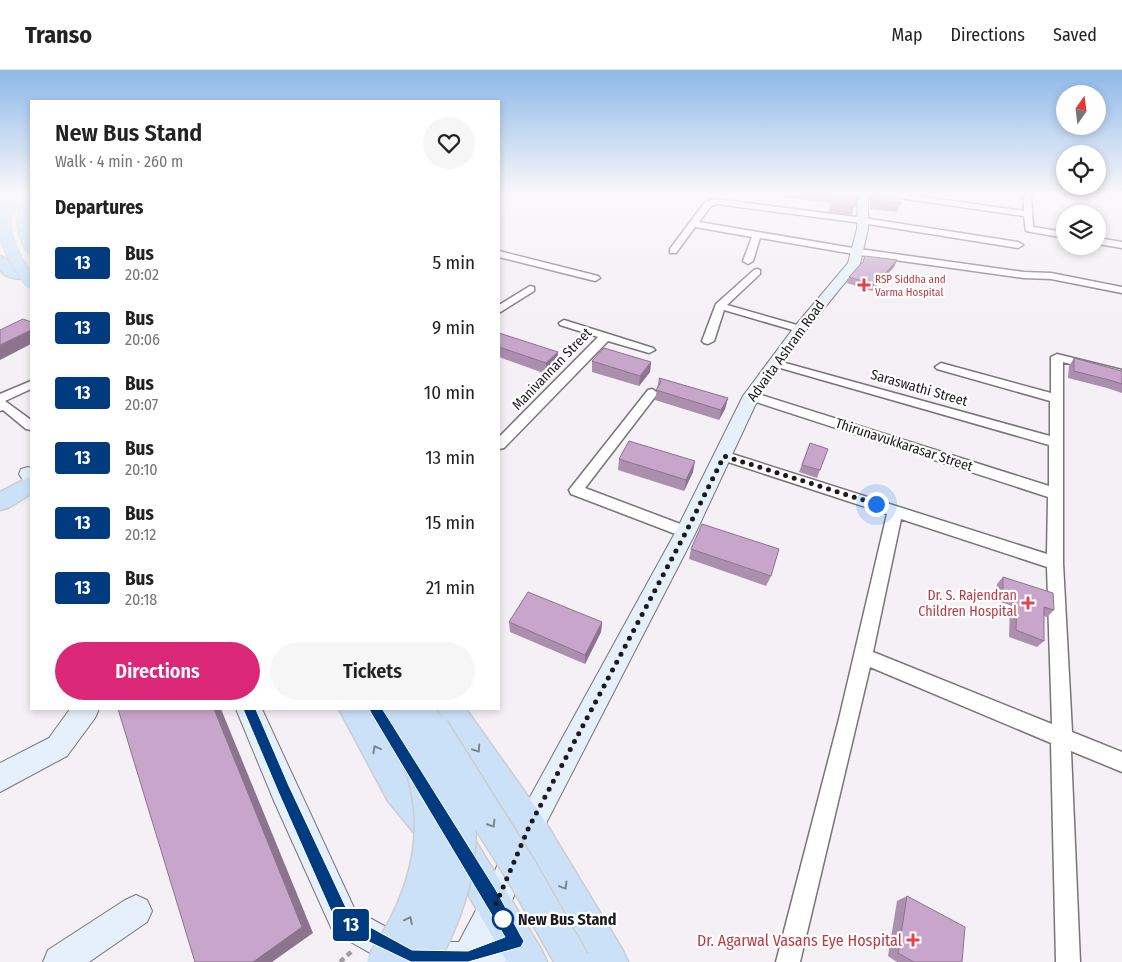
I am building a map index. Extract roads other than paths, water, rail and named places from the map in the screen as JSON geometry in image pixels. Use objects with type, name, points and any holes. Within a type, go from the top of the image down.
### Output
[{"type":"main road","points":[[0,235],[30,286]]},
{"type":"main road","points":[[7,235],[18,266],[24,274]]},
{"type":"main road","points":[[16,235],[26,261],[24,274]]},
{"type":"main road","points":[[0,260],[7,269],[24,274]]},
{"type":"main road","points":[[0,490],[30,477]]},
{"type":"main road","points":[[0,502],[30,477]]},
{"type":"main road","points":[[354,710],[399,790],[493,901]]},
{"type":"main road","points":[[376,710],[493,901],[522,952]]},
{"type":"main road","points":[[384,962],[398,941],[421,893],[433,842],[432,809],[424,771],[417,753],[394,710]]},
{"type":"main road","points":[[421,710],[522,872],[573,962]]},
{"type":"main road","points":[[451,710],[529,827],[609,962]]},
{"type":"main road","points":[[420,962],[440,926],[449,901],[459,850],[459,805],[456,784],[439,739]]},
{"type":"street","points":[[674,250],[685,235]]},
{"type":"street","points":[[748,260],[757,235],[859,252],[1024,275],[1051,276],[1122,290]]},
{"type":"street","name":"Advaita Ashram Road","points":[[467,961],[493,901],[529,827],[686,532],[724,456],[751,396],[800,329],[854,264],[859,252],[862,235]]},
{"type":"street","points":[[949,235],[1018,245]]},
{"type":"street","points":[[1106,242],[1122,245]]},
{"type":"street","points":[[500,254],[595,278]]},
{"type":"street","points":[[708,341],[720,306],[757,272]]},
{"type":"street","points":[[500,309],[530,290]]},
{"type":"street","points":[[720,306],[800,329]]},
{"type":"street","points":[[564,323],[649,350]]},
{"type":"street","name":"Manivannan Street","points":[[500,444],[606,336]]},
{"type":"street","points":[[1068,962],[1055,562],[1057,358],[1122,374]]},
{"type":"street","name":"Saraswathi Street","points":[[774,363],[1057,443]]},
{"type":"street","points":[[941,367],[1057,399]]},
{"type":"street","points":[[30,386],[1,403],[30,425]]},
{"type":"street","points":[[652,393],[576,490],[686,532]]},
{"type":"street","name":"Thirunavukkarasar Street","points":[[751,396],[1057,494]]},
{"type":"street","points":[[724,456],[1055,562]]},
{"type":"street","points":[[788,962],[849,719],[895,510]]},
{"type":"street","points":[[863,656],[1122,762]]},
{"type":"street","points":[[0,778],[58,747],[85,710]]},
{"type":"street","points":[[249,710],[284,791],[344,921],[411,958],[467,961],[522,952]]},
{"type":"street","points":[[60,962],[136,911]]},
{"type":"place","name":"RSP Siddha and Varma Hospital","points":[[864,285]]},
{"type":"place","name":"Dr. S. Rajendran Children Hospital","points":[[1028,603]]},
{"type":"place","name":"New Bus Stand","points":[[503,919]]},
{"type":"place","name":"Dr. Agarwal Vasans Eye Hospital","points":[[913,940]]}]
